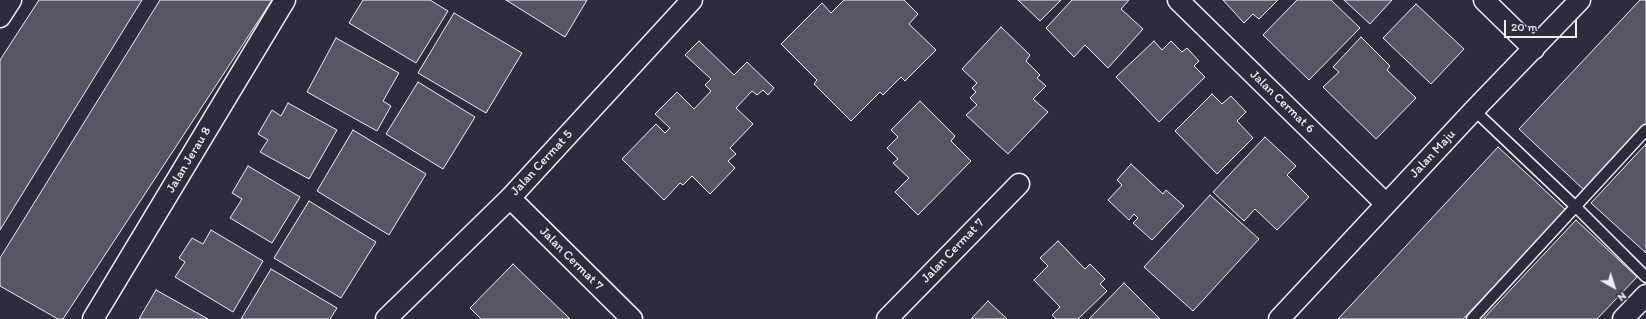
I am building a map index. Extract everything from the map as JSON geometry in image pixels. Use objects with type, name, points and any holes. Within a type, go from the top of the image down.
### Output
[{"type":"street","points":[[0,17],[11,0]]},
{"type":"street","name":"Jalan Jerau 8","points":[[93,319],[285,0]]},
{"type":"street","name":"Jalan Cermat 5","points":[[386,319],[510,198],[692,0]]},
{"type":"street","name":"Jalan Cermat 6","points":[[1178,0],[1386,204]]},
{"type":"street","points":[[1484,0],[1534,49]]},
{"type":"street","name":"Jalan Maju","points":[[1285,316],[1386,204],[1580,0]]},
{"type":"street","name":"Jalan Cermat 7","points":[[887,319],[1019,184]]},
{"type":"street","name":"Jalan Cermat 7","points":[[510,198],[632,319]]},
{"type":"street","points":[[1623,319],[1646,295]]},
{"type":"lane","points":[[1474,110],[1575,206],[1646,277]]},
{"type":"lane","points":[[1472,319],[1646,130]]},
{"type":"building","points":[[39,0],[142,0],[0,230],[0,60]]},
{"type":"building","points":[[160,0],[272,0],[63,319],[58,319],[0,286],[0,258]]},
{"type":"building","points":[[363,0],[430,0],[448,11],[416,63],[349,23]]},
{"type":"building","points":[[506,0],[587,0],[565,37]]},
{"type":"building","points":[[844,0],[904,0],[918,14],[909,24],[936,50],[905,81],[901,77],[883,95],[880,92],[851,121],[814,84],[817,80],[781,44],[822,3],[831,13]]},
{"type":"building","points":[[1018,0],[1061,0],[1040,21]]},
{"type":"building","points":[[1072,0],[1129,0],[1121,9],[1143,29],[1108,68],[1085,45],[1074,57],[1046,28]]},
{"type":"building","points":[[1223,0],[1278,0],[1259,19],[1253,14],[1244,23]]},
{"type":"building","points":[[1297,0],[1331,0],[1360,28],[1309,80],[1263,35]]},
{"type":"building","points":[[1344,0],[1392,0],[1370,24]]},
{"type":"building","points":[[1640,0],[1646,0],[1646,124],[1584,190],[1519,129]]},
{"type":"building","points":[[1416,4],[1464,49],[1431,84],[1383,38]]},
{"type":"building","points":[[454,13],[522,53],[486,113],[418,73]]},
{"type":"building","points":[[1001,27],[1030,55],[1026,61],[1040,75],[1037,78],[1046,86],[1033,99],[1048,112],[1008,154],[966,115],[977,105],[970,98],[976,92],[972,88],[977,83],[962,69]]},
{"type":"building","points":[[1361,37],[1390,66],[1387,70],[1416,98],[1376,139],[1323,87],[1339,72],[1333,67]]},
{"type":"building","points":[[336,38],[399,73],[383,101],[391,106],[377,131],[307,92]]},
{"type":"building","points":[[699,41],[734,75],[747,62],[774,88],[768,95],[763,90],[757,95],[752,91],[736,108],[753,124],[730,148],[736,154],[728,161],[735,168],[710,194],[692,176],[683,185],[680,183],[664,200],[622,159],[656,124],[665,133],[670,128],[655,114],[677,92],[694,109],[711,91],[705,85],[711,79],[685,55]]},
{"type":"building","points":[[1154,41],[1162,50],[1171,41],[1182,52],[1187,48],[1199,61],[1194,66],[1205,77],[1159,122],[1116,77]]},
{"type":"building","points":[[418,82],[475,117],[443,169],[386,134]]},
{"type":"building","points":[[1212,94],[1222,104],[1231,96],[1246,112],[1237,121],[1253,138],[1217,174],[1175,131]]},
{"type":"building","points":[[920,101],[955,136],[951,141],[971,161],[918,215],[895,192],[909,178],[893,163],[898,159],[887,148],[898,137],[891,130]]},
{"type":"building","points":[[288,103],[337,130],[309,179],[260,152],[268,140],[258,134],[272,110],[281,116]]},
{"type":"building","points":[[353,130],[426,174],[389,235],[317,191]]},
{"type":"building","points":[[1265,137],[1296,166],[1287,175],[1309,197],[1277,230],[1255,209],[1244,221],[1213,192]]},
{"type":"building","points":[[1646,144],[1646,253],[1591,203]]},
{"type":"building","points":[[1498,147],[1566,210],[1463,319],[1338,319]]},
{"type":"building","points":[[1131,164],[1163,194],[1166,190],[1184,206],[1152,240],[1133,223],[1138,218],[1134,214],[1129,220],[1108,200],[1122,185],[1117,180]]},
{"type":"building","points":[[248,166],[300,197],[272,243],[230,218],[242,199],[232,193]]},
{"type":"building","points":[[1210,195],[1259,239],[1193,311],[1144,267]]},
{"type":"building","points":[[309,201],[376,242],[341,298],[274,258]]},
{"type":"building","points":[[1576,220],[1637,277],[1597,319],[1483,319]]},
{"type":"building","points":[[211,230],[263,261],[233,312],[175,277],[185,262],[179,258],[192,238],[203,244]]},
{"type":"building","points":[[1058,241],[1085,269],[1090,264],[1105,279],[1100,284],[1107,291],[1078,319],[1056,319],[1052,315],[1060,307],[1034,280],[1048,266],[1040,258]]},
{"type":"building","points":[[513,264],[570,319],[481,319],[470,308]]},
{"type":"building","points":[[271,269],[337,308],[330,319],[241,319]]},
{"type":"building","points":[[1124,283],[1160,319],[1089,319]]},
{"type":"building","points":[[156,290],[208,319],[139,319]]},
{"type":"building","points":[[988,301],[1007,319],[971,319]]}]
